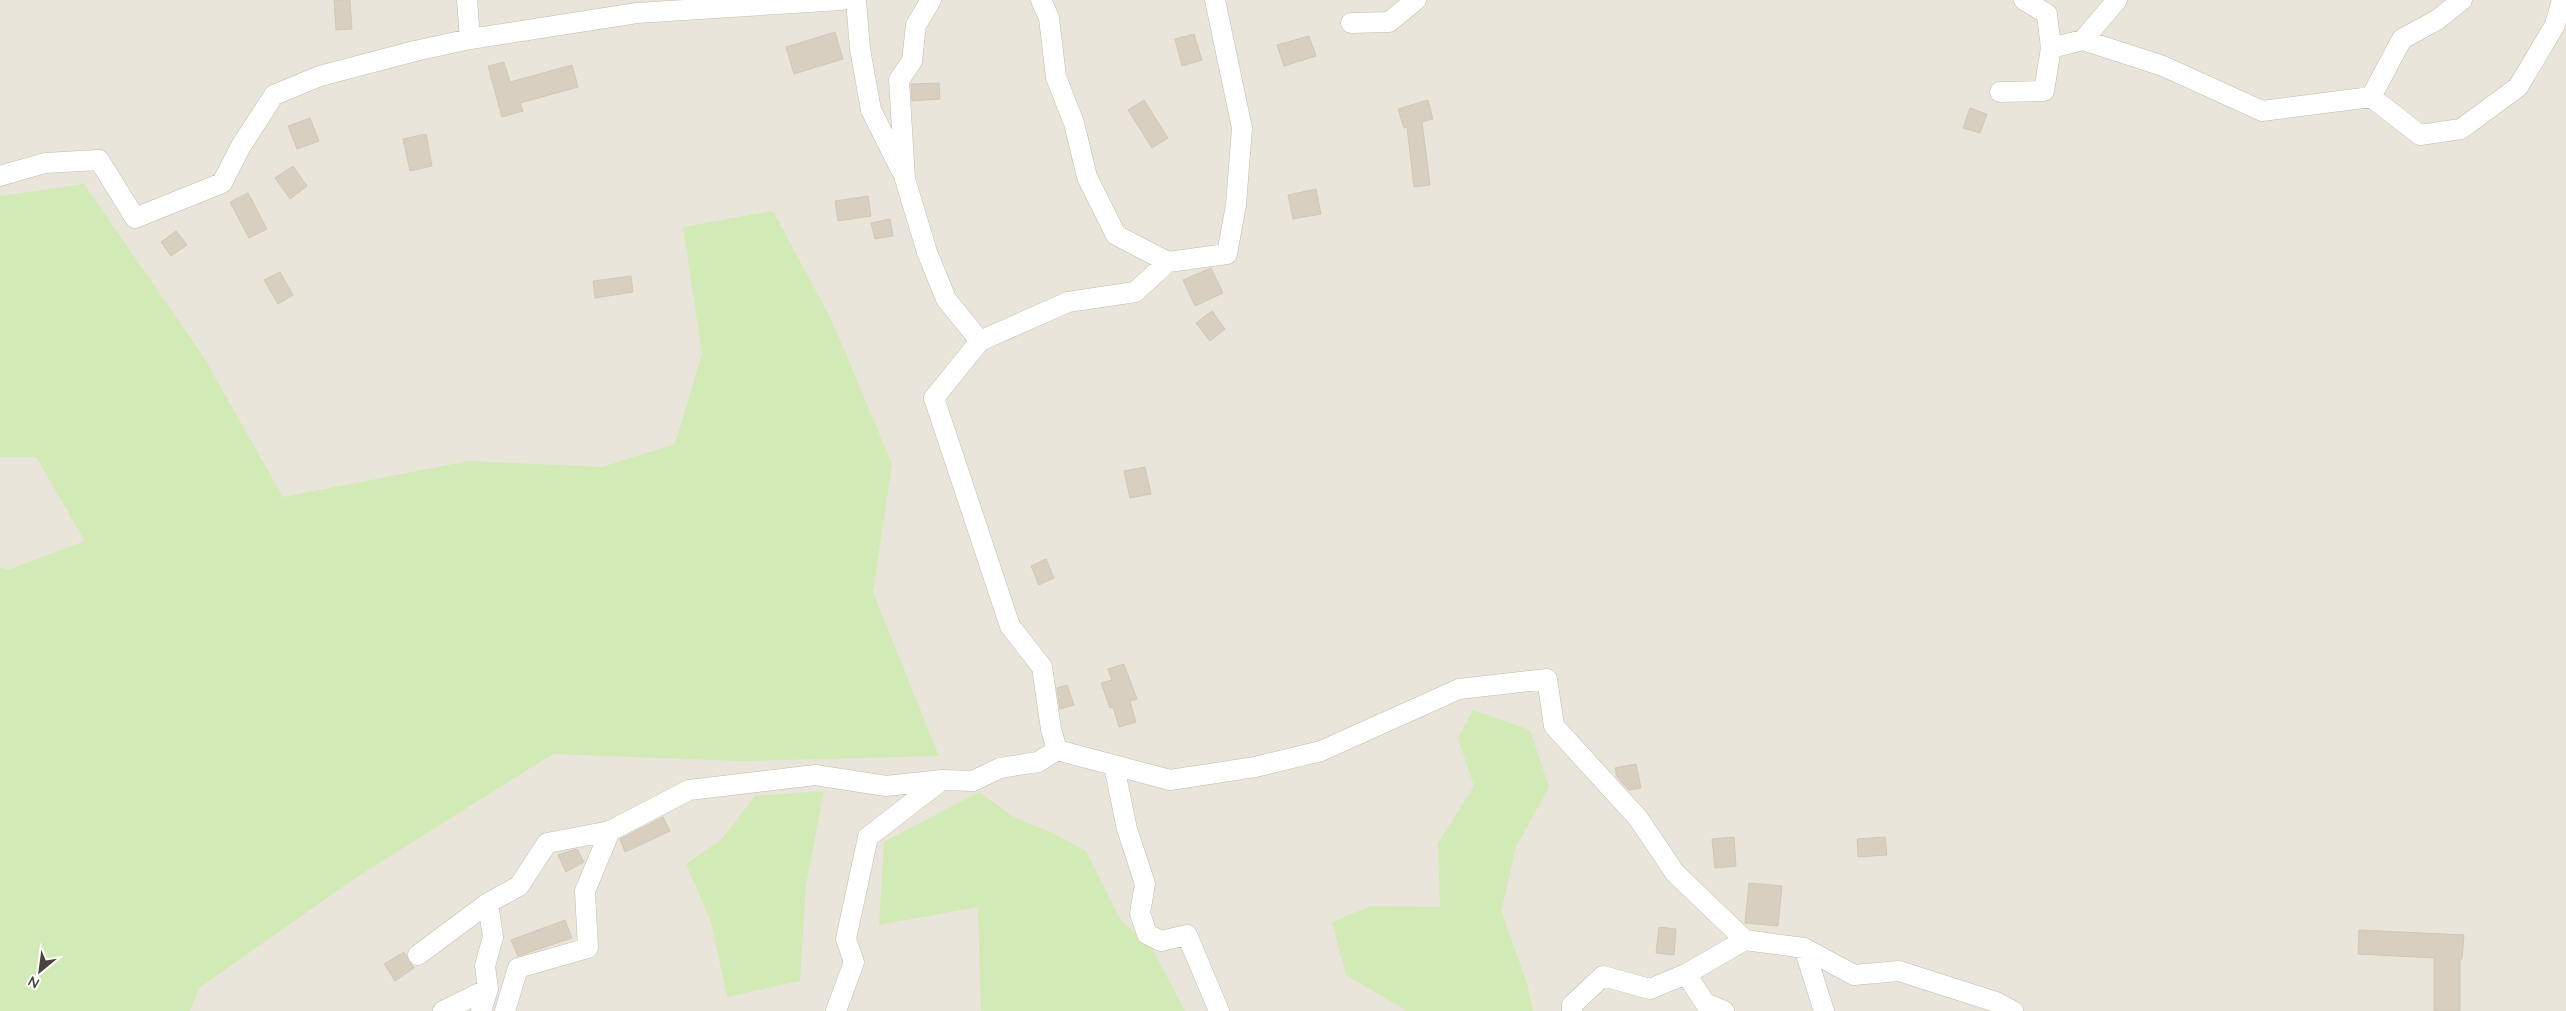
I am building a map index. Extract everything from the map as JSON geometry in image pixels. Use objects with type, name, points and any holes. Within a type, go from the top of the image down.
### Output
[{"type":"street","points":[[468,0],[470,40]]},
{"type":"street","points":[[0,176],[45,163],[99,160],[135,218],[222,183],[241,146],[274,96],[320,76],[415,51],[470,40],[637,13],[767,2],[842,0]]},
{"type":"street","points":[[856,0],[860,49],[871,110],[905,179],[927,252],[946,299],[980,341]]},
{"type":"street","points":[[905,179],[899,80],[912,61],[916,25],[931,0]]},
{"type":"street","points":[[1041,0],[1049,18],[1056,76],[1074,123],[1087,177],[1116,235],[1168,262]]},
{"type":"street","points":[[1057,750],[1050,729],[1042,667],[1010,626],[934,398],[980,341],[1068,302],[1135,292],[1168,262],[1228,254],[1233,224],[1242,128],[1215,0]]},
{"type":"street","points":[[1351,23],[1389,22],[1416,0]]},
{"type":"street","points":[[2000,92],[2044,91],[2051,48],[2048,7],[2024,0]]},
{"type":"street","points":[[2083,40],[2116,0]]},
{"type":"street","points":[[2371,98],[2402,39],[2437,20],[2462,0]]},
{"type":"street","points":[[2051,48],[2083,40],[2162,66],[2262,111],[2371,98],[2420,135],[2461,129],[2518,87],[2555,25],[2562,0]]},
{"type":"street","points":[[418,956],[488,903],[519,886],[547,843],[610,832],[689,790],[815,775],[886,786],[942,780],[973,781],[1000,768],[1038,762],[1057,750],[1170,780],[1255,767],[1321,751],[1458,689],[1546,679],[1554,726],[1638,818],[1675,873],[1745,940],[1804,948],[1854,975],[1900,971],[1996,1002],[2013,1011]]},
{"type":"street","points":[[1114,766],[1128,829],[1145,884],[1140,913],[1147,934],[1161,940],[1187,935],[1219,1011]]},
{"type":"street","points":[[836,1011],[854,962],[846,938],[868,837],[942,780]]},
{"type":"street","points":[[505,1011],[518,968],[588,948],[585,891],[610,832]]},
{"type":"street","points":[[481,1011],[488,989],[485,966],[493,937],[488,903]]},
{"type":"street","points":[[1572,1011],[1572,1005],[1604,976],[1650,989],[1686,974],[1745,940]]},
{"type":"street","points":[[1804,948],[1824,1011]]},
{"type":"street","points":[[1686,974],[1705,1007],[1724,1011]]},
{"type":"street","points":[[443,1011],[488,989]]},
{"type":"shaded area","points":[[0,0],[2566,0],[2566,1011],[0,1011]]},
{"type":"green space","points":[[84,184],[203,356],[283,497],[469,461],[602,467],[675,444],[702,354],[683,227],[773,211],[832,321],[892,464],[873,592],[939,756],[740,761],[553,754],[357,877],[199,988],[190,1011],[0,1011],[0,567],[8,570],[85,541],[36,457],[0,457],[0,196]]},
{"type":"green space","points":[[1473,710],[1530,730],[1549,787],[1516,847],[1501,911],[1527,983],[1533,1011],[1407,1011],[1346,975],[1332,922],[1371,906],[1440,907],[1438,843],[1474,786],[1458,738]]},
{"type":"green space","points":[[824,791],[806,885],[800,981],[727,997],[711,922],[686,864],[721,840],[755,796]]},
{"type":"green space","points":[[979,792],[1012,816],[1050,832],[1086,851],[1120,919],[1153,950],[1185,1011],[981,1011],[978,907],[879,925],[884,842]]},
{"type":"building","points":[[334,0],[350,0],[352,29],[336,30]]},
{"type":"building","points":[[835,32],[843,59],[794,74],[786,47]]},
{"type":"building","points":[[1194,34],[1202,60],[1182,66],[1175,39]]},
{"type":"building","points":[[1309,36],[1316,56],[1284,66],[1277,45]]},
{"type":"building","points":[[504,62],[510,82],[572,65],[578,87],[520,103],[523,111],[502,117],[488,66]]},
{"type":"building","points":[[939,83],[940,99],[912,101],[911,84]]},
{"type":"building","points":[[1144,100],[1168,138],[1152,148],[1128,110]]},
{"type":"building","points":[[1428,100],[1433,119],[1422,122],[1430,185],[1414,187],[1407,127],[1404,128],[1398,109]]},
{"type":"building","points":[[1970,108],[1987,114],[1980,133],[1963,128]]},
{"type":"building","points":[[310,118],[319,141],[297,149],[288,126]]},
{"type":"building","points":[[426,134],[432,166],[410,171],[403,139]]},
{"type":"building","points":[[293,166],[307,186],[290,199],[275,178]]},
{"type":"building","points":[[1316,189],[1321,214],[1293,219],[1288,195]]},
{"type":"building","points":[[248,193],[267,229],[249,238],[230,202]]},
{"type":"building","points":[[868,196],[871,216],[838,221],[835,201]]},
{"type":"building","points":[[890,219],[893,236],[875,239],[871,223]]},
{"type":"building","points":[[176,231],[187,245],[171,256],[161,242]]},
{"type":"building","points":[[1211,268],[1223,293],[1195,306],[1183,280]]},
{"type":"building","points":[[280,272],[293,295],[278,304],[264,280]]},
{"type":"building","points":[[631,276],[633,292],[595,298],[593,281]]},
{"type":"building","points":[[1212,311],[1225,329],[1210,341],[1196,323]]},
{"type":"building","points":[[1145,467],[1151,494],[1130,498],[1124,471]]},
{"type":"building","points":[[1046,559],[1054,578],[1039,585],[1031,566]]},
{"type":"building","points":[[1124,664],[1137,699],[1130,701],[1136,722],[1119,727],[1113,707],[1110,708],[1101,683],[1112,680],[1108,669]]},
{"type":"building","points":[[1067,685],[1074,705],[1060,709],[1057,688]]},
{"type":"building","points":[[1636,764],[1641,788],[1629,790],[1617,777],[1615,768]]},
{"type":"building","points":[[663,817],[670,831],[625,852],[620,839]]},
{"type":"building","points":[[1734,837],[1736,866],[1715,868],[1712,839]]},
{"type":"building","points":[[1885,837],[1887,855],[1858,857],[1857,839]]},
{"type":"building","points":[[577,849],[584,862],[566,872],[558,855]]},
{"type":"building","points":[[1749,883],[1782,886],[1778,926],[1745,923]]},
{"type":"building","points":[[565,920],[572,938],[518,956],[511,940]]},
{"type":"building","points":[[1659,927],[1676,929],[1674,955],[1656,953]]},
{"type":"building","points":[[2359,930],[2464,935],[2462,959],[2460,959],[2460,1011],[2434,1011],[2434,958],[2358,954]]},
{"type":"building","points":[[404,952],[414,968],[395,981],[384,964]]}]
